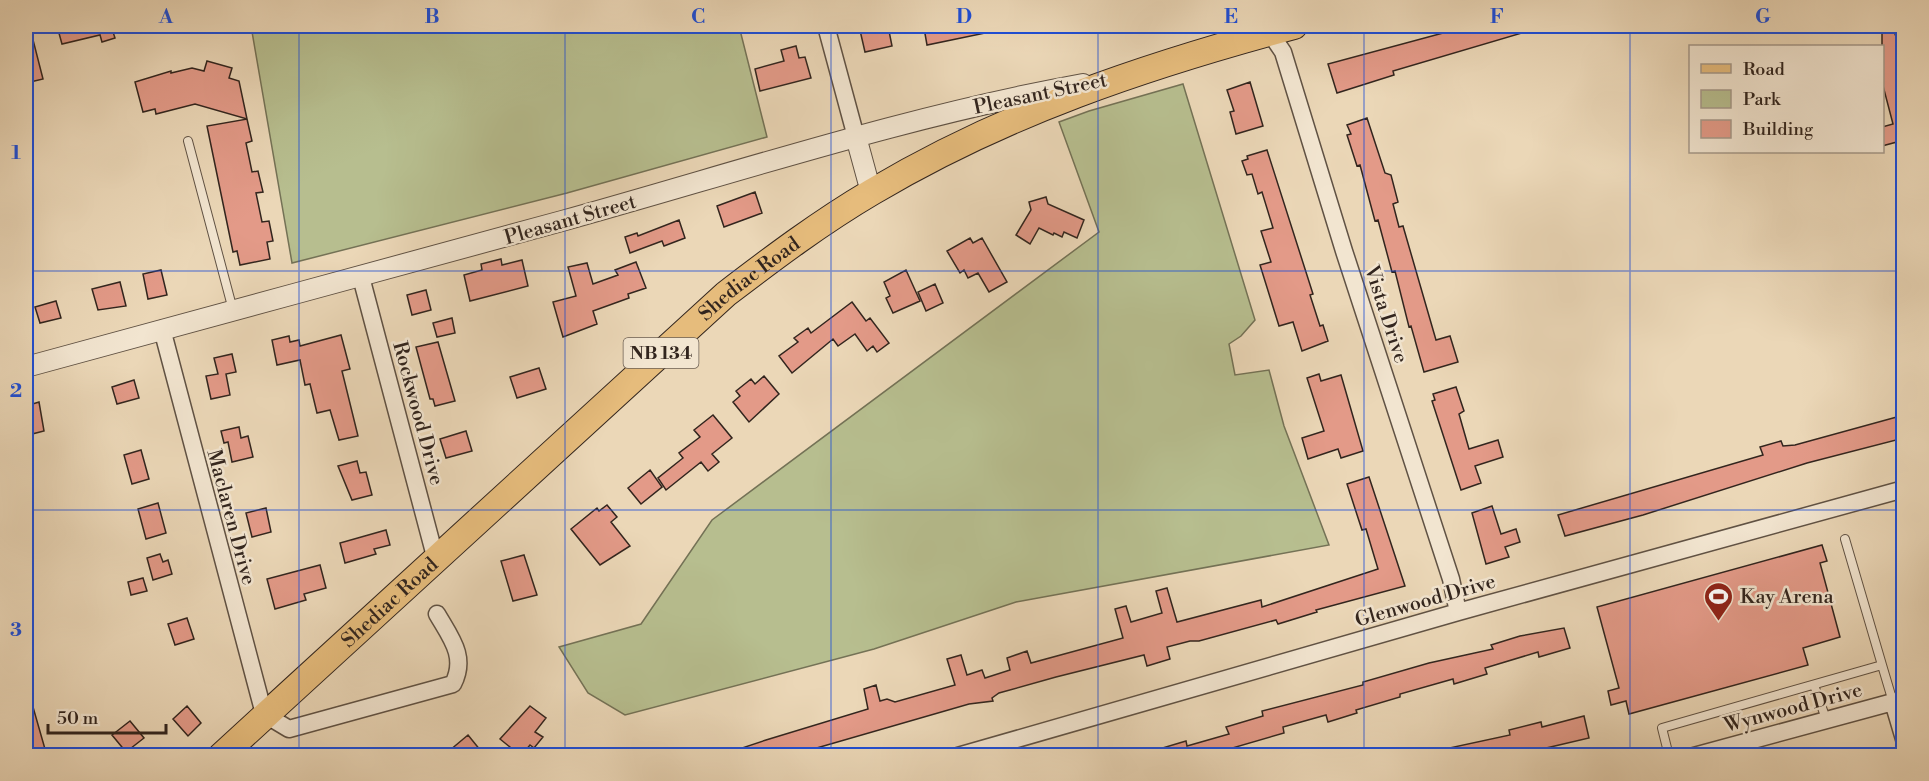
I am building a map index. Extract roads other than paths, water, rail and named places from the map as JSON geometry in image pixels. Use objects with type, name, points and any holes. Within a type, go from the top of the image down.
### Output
[{"type":"main road","name":"Shediac Road","points":[[221,756],[264,714],[726,294],[797,241],[871,192],[967,140],[1116,78],[1276,28]]},
{"type":"street","points":[[826,26],[871,192]]},
{"type":"street","name":"Vista Drive","points":[[1276,28],[1344,251],[1451,579],[1458,612]]},
{"type":"street","name":"Pleasant Street","points":[[26,367],[361,277],[998,99],[1116,78]]},
{"type":"street","name":"Rockwood Drive","points":[[361,277],[436,560]]},
{"type":"street","name":"Maclaren Drive","points":[[162,329],[264,714]]},
{"type":"street","name":"Glenwood Drive","points":[[958,756],[999,750],[1458,612],[1904,489]]},
{"type":"street","points":[[264,714],[290,729],[453,684],[460,671],[456,646],[437,614]]},
{"type":"street","points":[[1898,700],[1904,739]]},
{"type":"street","name":"Wynwood Drive","points":[[1694,756],[1724,751],[1826,719],[1898,700]]},
{"type":"lane","points":[[188,141],[233,310]]},
{"type":"lane","points":[[1845,539],[1882,665],[1898,700]]},
{"type":"lane","points":[[1669,756],[1662,728],[1882,665]]},
{"type":"lane","points":[[1814,685],[1826,719]]},
{"type":"place","name":"Kay Arena","points":[[1719,622]]}]
